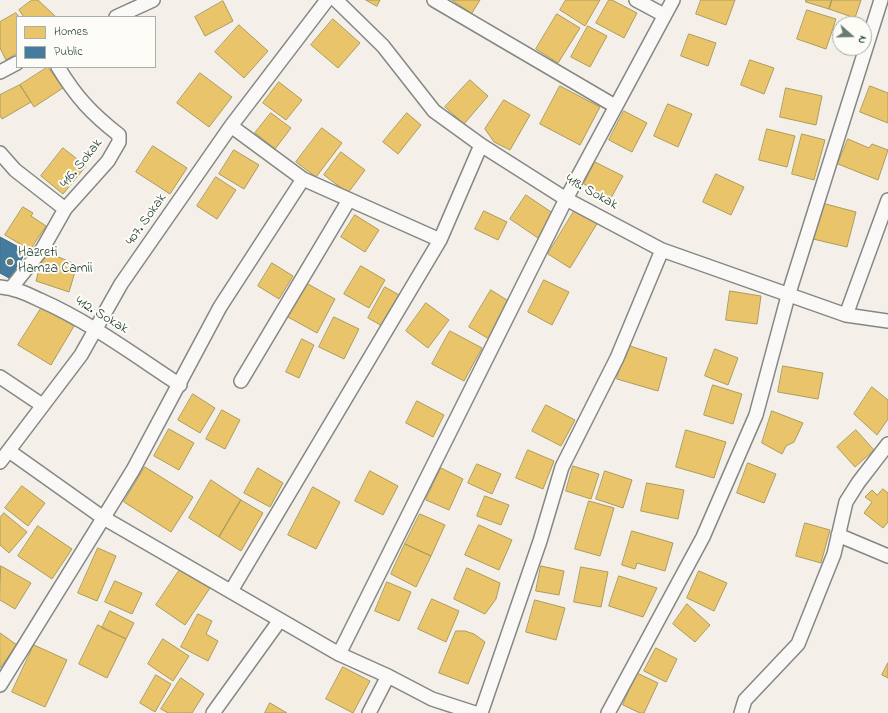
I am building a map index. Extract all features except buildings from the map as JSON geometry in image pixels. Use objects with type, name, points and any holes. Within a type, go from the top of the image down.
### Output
[{"type":"street","points":[[118,16],[153,0]]},
{"type":"street","name":"407. Sokak","points":[[0,462],[81,355],[122,284],[231,126],[326,0]]},
{"type":"street","name":"418. Sokak","points":[[336,0],[383,46],[434,111],[481,145],[566,198],[662,250],[788,296],[846,315],[888,322]]},
{"type":"street","points":[[434,0],[615,106]]},
{"type":"street","points":[[636,0],[664,15]]},
{"type":"street","points":[[339,654],[566,198],[673,0]]},
{"type":"street","points":[[608,713],[710,523],[756,415],[788,296],[881,0]]},
{"type":"street","points":[[0,72],[16,64]]},
{"type":"street","name":"416. Sokak","points":[[6,287],[43,248],[65,209],[108,161],[119,142],[119,135],[97,118],[72,91],[59,68]]},
{"type":"street","points":[[231,126],[303,179],[440,240]]},
{"type":"street","points":[[231,590],[440,240],[481,145]]},
{"type":"street","points":[[0,153],[15,170],[65,209]]},
{"type":"street","points":[[0,685],[102,517],[133,470],[180,385],[220,307],[303,179]]},
{"type":"street","points":[[241,381],[349,200]]},
{"type":"street","points":[[846,315],[888,200]]},
{"type":"street","points":[[481,713],[540,541],[562,467],[617,358],[662,250]]},
{"type":"street","name":"412. Sokak","points":[[6,287],[57,308],[95,330],[180,385]]},
{"type":"street","points":[[0,377],[42,405]]},
{"type":"street","points":[[741,713],[745,700],[798,644],[834,554],[846,502],[858,483],[888,444]]},
{"type":"street","points":[[9,451],[102,517],[231,590],[339,654],[388,676],[432,699],[475,713]]},
{"type":"street","points":[[838,535],[888,556]]},
{"type":"street","points":[[213,713],[280,620]]},
{"type":"street","points":[[369,713],[388,676]]},
{"type":"place","name":"Hazreti Hamza Camii","points":[[10,262]]}]
